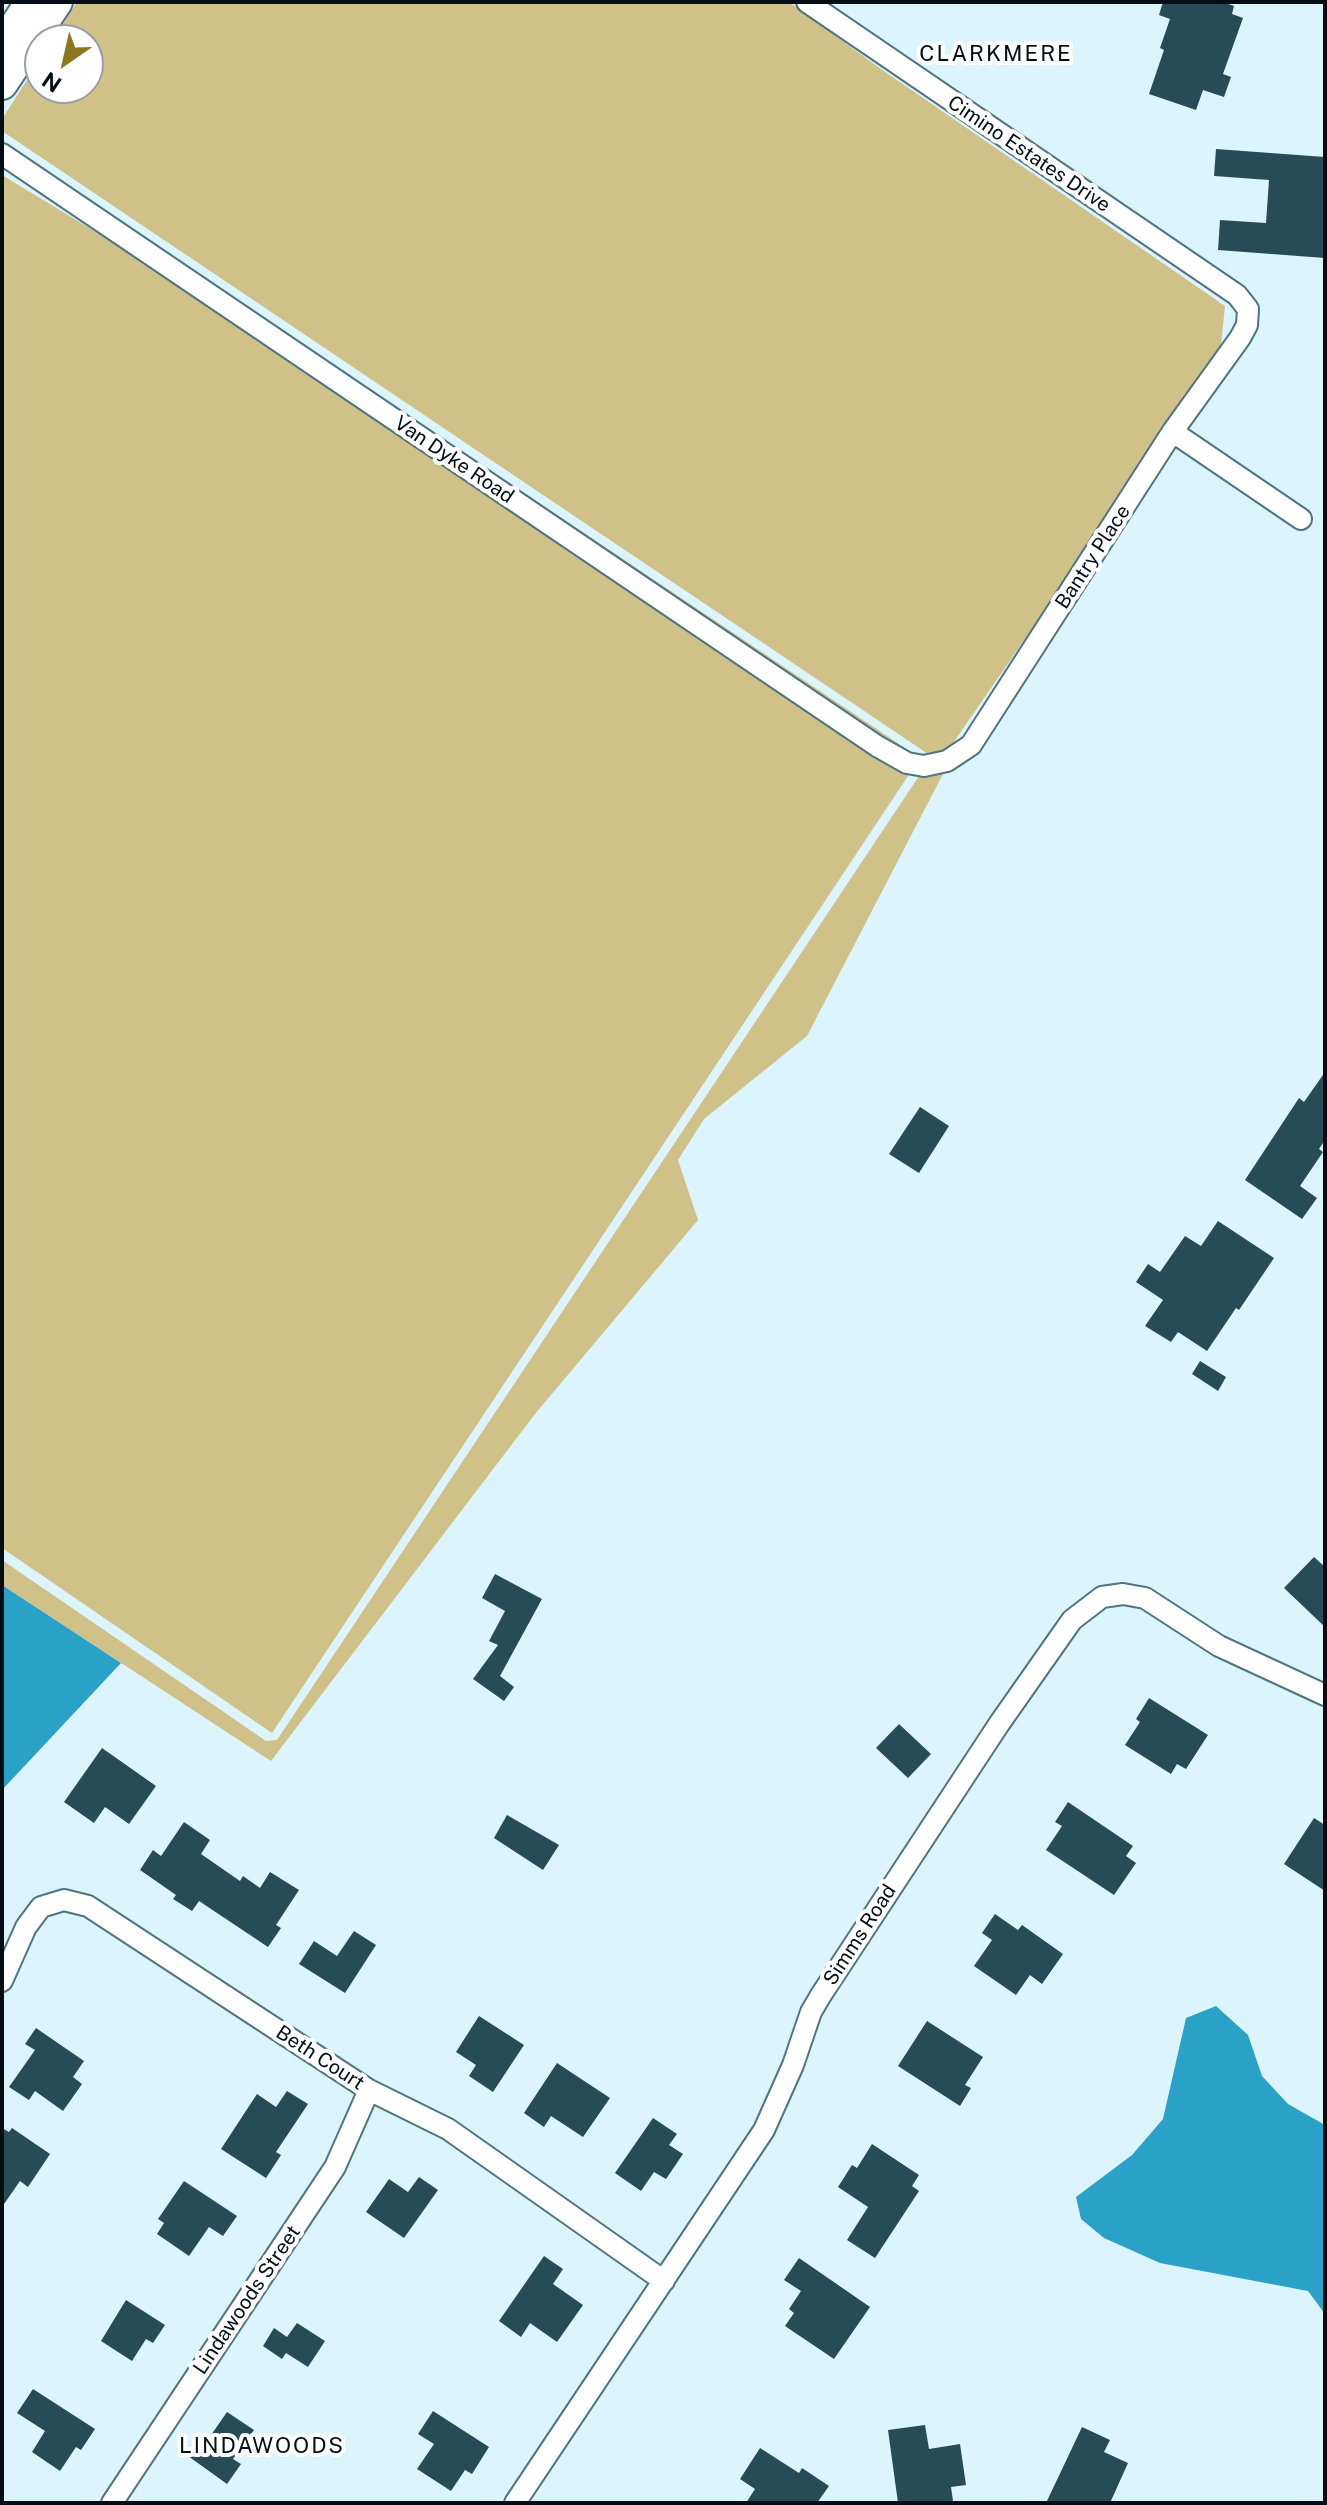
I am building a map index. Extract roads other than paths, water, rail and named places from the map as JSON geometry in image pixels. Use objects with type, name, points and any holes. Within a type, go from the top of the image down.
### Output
[{"type":"main road","points":[[2,45],[31,2]]},
{"type":"main road","points":[[2,84],[57,2]]},
{"type":"street","name":"Cimino Estates Drive","points":[[807,2],[1237,295],[1248,309]]},
{"type":"street","name":"Van Dyke Road","points":[[2,154],[877,746],[907,763]]},
{"type":"street","name":"Bantry Place","points":[[907,763],[924,766],[947,761],[971,745],[1173,432],[1240,338],[1247,325],[1248,309]]},
{"type":"street","points":[[1173,432],[1301,519]]},
{"type":"street","name":"Simms Road","points":[[515,2503],[764,2130],[793,2065],[811,2012],[821,1995],[999,1724],[1072,1620],[1102,1597],[1123,1594],[1145,1598],[1219,1646],[1325,1695]]},
{"type":"street","name":"Beth Court","points":[[2,1981],[26,1927],[41,1907],[64,1900],[88,1906],[369,2090],[448,2129],[664,2281]]},
{"type":"street","name":"Lindawoods Street","points":[[112,2503],[335,2167],[369,2090]]},
{"type":"water","points":[[2,1585],[121,1663],[2,1790]]},
{"type":"water","points":[[1216,2006],[1248,2035],[1262,2076],[1288,2104],[1325,2125],[1325,2314],[1308,2291],[1160,2263],[1104,2238],[1081,2219],[1076,2197],[1132,2155],[1163,2119],[1186,2018]]},
{"type":"district","name":"CLARKMERE","points":[[996,54]]},
{"type":"district","name":"LINDAWOODS","points":[[262,2446]]}]
